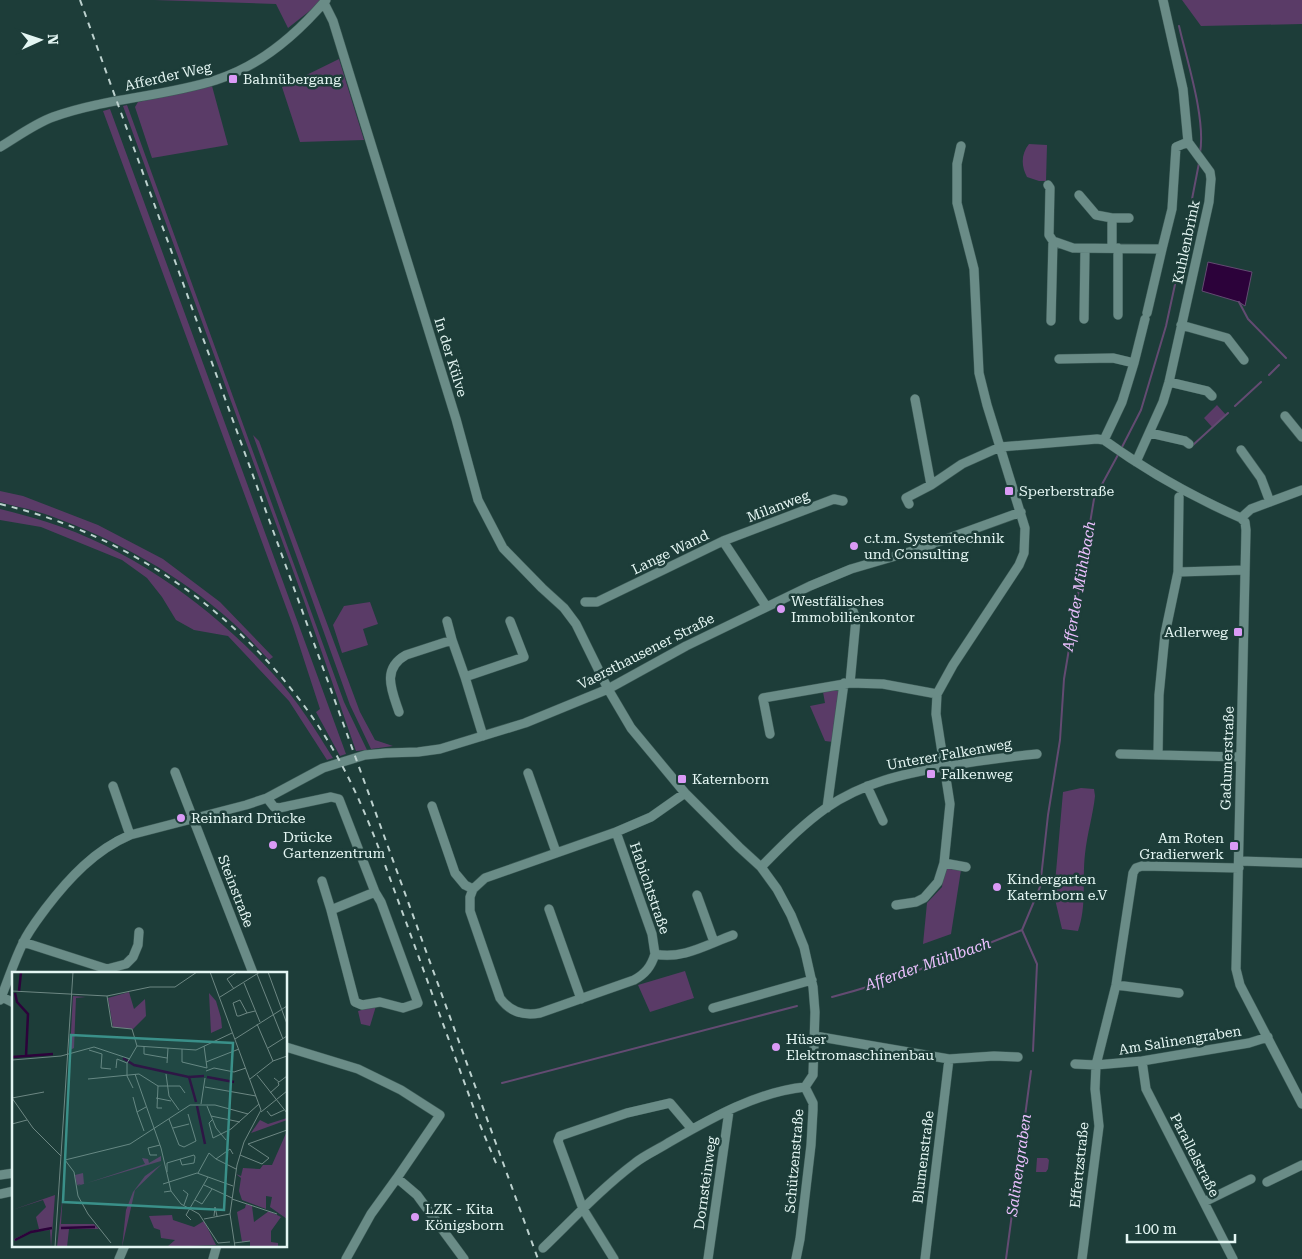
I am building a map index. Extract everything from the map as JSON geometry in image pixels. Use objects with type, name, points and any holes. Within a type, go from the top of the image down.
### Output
[{"type":"street","points":[[1104,440],[1122,402],[1146,316],[1172,209],[1176,147],[1188,142],[1183,89],[1163,0]]},
{"type":"street","name":"Afferder Weg","points":[[0,147],[54,116],[206,83],[231,74],[272,51],[287,39],[325,1]]},
{"type":"street","name":"In der Külve","points":[[325,1],[388,197],[456,419],[478,500],[503,548],[564,608],[576,624],[608,689]]},
{"type":"street","name":"Kuhlenbrink","points":[[1136,462],[1163,402],[1169,382],[1209,202],[1212,179],[1206,166],[1188,142]]},
{"type":"street","points":[[896,905],[916,902],[924,898],[938,882],[944,863],[950,804],[936,714],[937,694],[953,665],[1019,565],[1026,542],[1021,512],[1000,447],[980,373],[974,270],[957,203],[957,164],[961,146]]},
{"type":"street","points":[[1048,185],[1050,188],[1049,235],[1053,241],[1051,321]]},
{"type":"street","points":[[1079,195],[1096,215],[1112,218],[1129,218]]},
{"type":"street","points":[[1112,218],[1118,315]]},
{"type":"street","points":[[1053,241],[1073,248],[1162,248]]},
{"type":"street","points":[[1084,320],[1085,248]]},
{"type":"street","points":[[1181,326],[1227,338],[1244,360]]},
{"type":"street","points":[[1059,359],[1113,358],[1134,363]]},
{"type":"street","points":[[1169,382],[1207,390],[1212,396]]},
{"type":"street","points":[[915,399],[931,485]]},
{"type":"street","points":[[1285,416],[1302,437]]},
{"type":"street","points":[[1150,433],[1185,441],[1189,444]]},
{"type":"street","points":[[908,504],[906,498],[931,485],[962,464],[1000,447],[1089,439],[1104,440],[1178,488],[1241,518],[1251,509],[1302,490]]},
{"type":"street","points":[[1241,450],[1261,478],[1270,502]]},
{"type":"street","points":[[1158,755],[1159,695],[1165,634],[1178,572],[1179,497]]},
{"type":"street","name":"Milanweg","points":[[723,541],[834,499],[843,500]]},
{"type":"street","name":"Vaersthausener Straße","points":[[0,998],[23,942],[33,924],[53,898],[84,866],[97,853],[114,841],[267,798],[313,772],[332,764],[365,755],[386,752],[418,752],[440,749],[526,723],[608,689],[686,646],[766,606],[842,573],[916,550],[1021,512]]},
{"type":"street","name":"Gadumerstraße","points":[[1241,518],[1245,522],[1246,530],[1237,976],[1302,1104]]},
{"type":"street","name":"Lange Wand","points":[[584,602],[597,602],[723,541],[766,606]]},
{"type":"street","points":[[1178,572],[1245,570]]},
{"type":"street","points":[[827,808],[856,619],[853,610]]},
{"type":"street","points":[[447,621],[483,736]]},
{"type":"street","points":[[465,677],[524,657],[510,621]]},
{"type":"street","points":[[399,712],[390,686],[390,677],[399,659],[452,640]]},
{"type":"street","points":[[770,734],[763,698],[847,683],[883,684],[937,694]]},
{"type":"street","points":[[543,1248],[593,1198],[636,1162],[692,1129],[729,1111],[773,1093],[790,1088],[805,1087],[814,1075],[815,1009],[812,980],[804,947],[791,914],[777,889],[761,867],[685,793],[631,728],[608,689]]},
{"type":"street","name":"Unterer Falkenweg","points":[[761,867],[798,831],[827,808],[867,786],[901,774],[996,758],[1038,754]]},
{"type":"street","points":[[1120,754],[1240,757]]},
{"type":"street","points":[[175,772],[193,819]]},
{"type":"street","points":[[528,772],[556,852]]},
{"type":"street","points":[[113,786],[130,835]]},
{"type":"street","points":[[867,786],[883,821]]},
{"type":"street","name":"Habichtstraße","points":[[616,832],[655,944],[655,954],[649,968],[640,977],[533,1014],[519,1013],[505,1005],[500,998],[470,910],[472,890],[479,882],[490,875],[616,832],[651,817],[685,793]]},
{"type":"street","points":[[267,798],[274,807],[279,808],[331,797],[339,799],[375,892],[381,902],[418,1003],[403,1008],[380,1002],[362,1005],[355,1002],[322,880]]},
{"type":"street","points":[[432,806],[455,873],[464,885],[472,890]]},
{"type":"street","name":"Steinstraße","points":[[193,819],[252,972]]},
{"type":"street","points":[[944,863],[966,867]]},
{"type":"street","points":[[1075,1064],[1096,1065],[1116,985],[1133,873],[1136,868],[1142,866],[1302,863]]},
{"type":"street","points":[[331,910],[375,892]]},
{"type":"street","points":[[698,895],[714,942]]},
{"type":"street","points":[[549,909],[580,999]]},
{"type":"street","points":[[23,942],[107,968],[126,964],[133,957],[138,945],[139,932]]},
{"type":"street","name":"Habichtstraße","points":[[655,954],[670,957],[677,956],[733,935]]},
{"type":"street","points":[[713,1008],[812,980]]},
{"type":"street","points":[[1116,985],[1179,993]]},
{"type":"street","points":[[0,998],[12,1002]]},
{"type":"street","points":[[815,1036],[949,1059],[994,1056],[1018,1057]]},
{"type":"street","name":"Am Salinengraben","points":[[1096,1065],[1142,1061],[1249,1043],[1268,1037]]},
{"type":"street","points":[[288,1048],[358,1068],[401,1090],[440,1115],[371,1214],[346,1259]]},
{"type":"street","name":"Blumenstraße","points":[[925,1259],[949,1059]]},
{"type":"street","name":"Parallelstraße","points":[[1142,1061],[1146,1089],[1233,1259]]},
{"type":"street","name":"Effertzstraße","points":[[1082,1259],[1099,1126],[1095,1089],[1096,1065]]},
{"type":"street","name":"Schützenstraße","points":[[796,1259],[808,1173],[813,1110],[805,1087]]},
{"type":"street","points":[[614,1259],[583,1209],[558,1141],[560,1136],[627,1113],[667,1103],[673,1105],[692,1129]]},
{"type":"street","name":"Dornsteinweg","points":[[708,1259],[729,1111]]},
{"type":"street","points":[[1267,1182],[1302,1165]]},
{"type":"street","points":[[397,1178],[417,1196],[464,1259]]},
{"type":"street","points":[[1204,1202],[1251,1179]]},
{"type":"street","points":[[119,1259],[125,1246]]},
{"type":"street","points":[[213,1259],[217,1246]]},
{"type":"shaded area","points":[[154,0],[321,0],[321,2],[288,28],[276,4]]},
{"type":"shaded area","points":[[1182,0],[1302,0],[1302,24],[1201,26]]},
{"type":"shaded area","points":[[339,59],[364,140],[300,142],[282,87]]},
{"type":"shaded area","points":[[212,86],[228,145],[152,158],[135,107],[138,102]]},
{"type":"shaded area","points":[[127,105],[344,702],[367,750],[356,751],[303,598],[123,106]]},
{"type":"shaded area","points":[[110,109],[346,754],[340,756],[316,712],[320,709],[293,626],[103,111]]},
{"type":"shaded area","points":[[1029,144],[1047,145],[1046,181],[1027,177],[1025,173],[1023,156]]},
{"type":"shaded area","points":[[1208,262],[1252,272],[1245,306],[1239,302],[1202,291]]},
{"type":"shaded area","points":[[1217,405],[1226,415],[1212,427],[1204,418]]},
{"type":"shaded area","points":[[253,435],[259,441],[360,712],[375,740],[393,746],[371,749],[350,705]]},
{"type":"shaded area","points":[[0,491],[23,496],[98,525],[163,559],[220,602],[273,657],[269,660],[237,627],[212,605],[147,560],[76,526],[45,514],[0,502]]},
{"type":"shaded area","points":[[0,509],[47,522],[111,548],[170,584],[225,627],[274,675],[305,715],[333,758],[327,760],[289,701],[228,636],[194,630],[176,620],[162,597],[147,578],[122,560],[41,527],[0,520]]},
{"type":"shaded area","points":[[370,602],[378,624],[363,629],[368,645],[342,653],[333,625],[344,606]]},
{"type":"shaded area","points":[[840,689],[833,742],[825,741],[810,706],[825,703],[823,692]]},
{"type":"shaded area","points":[[1081,788],[1094,789],[1095,796],[1086,847],[1083,903],[1078,931],[1062,929],[1054,895],[1063,792]]},
{"type":"shaded area","points":[[948,868],[961,870],[951,934],[923,944],[927,903],[942,887],[944,870]]},
{"type":"shaded area","points":[[685,971],[694,998],[650,1012],[638,985]]},
{"type":"shaded area","points":[[376,1006],[370,1026],[361,1024],[358,1011]]},
{"type":"shaded area","points":[[1037,1158],[1047,1158],[1049,1160],[1046,1172],[1036,1172]]},
{"type":"waterway","name":"Afferder Mühlbach","points":[[1179,26],[1198,107],[1201,139],[1200,153]]},
{"type":"waterway","name":"Afferder Mühlbach","points":[[1121,449],[1141,410],[1166,326],[1199,163]]},
{"type":"waterway","points":[[1239,302],[1248,319],[1286,358]]},
{"type":"waterway","points":[[1269,375],[1279,365]]},
{"type":"waterway","points":[[1235,406],[1261,382]]},
{"type":"waterway","points":[[1193,445],[1228,413]]},
{"type":"waterway","name":"Afferder Mühlbach","points":[[832,997],[904,975],[1022,930],[1040,887],[1048,815],[1060,740],[1064,679],[1094,499],[1119,453]]},
{"type":"waterway","name":"Salinengraben","points":[[1022,930],[1037,964],[1033,1051]]},
{"type":"waterway","name":"Afferder Mühlbach","points":[[502,1083],[797,1006]]},
{"type":"waterway","name":"Salinengraben","points":[[1006,1259],[1031,1071]]},
{"type":"railway","points":[[80,0],[538,1259]]},
{"type":"railway","points":[[0,504],[52,519],[102,540],[150,566],[195,596],[237,631],[275,670],[309,712],[338,758],[367,818],[478,1120],[498,1168]]},
{"type":"place","name":"Bahnübergang","points":[[233,79]]},
{"type":"place","name":"Sperberstraße","points":[[1009,491]]},
{"type":"place","name":"c.t.m. Systemtechnik und Consulting","points":[[854,546]]},
{"type":"place","name":"Westfälisches Immobilienkontor","points":[[781,609]]},
{"type":"place","name":"Adlerweg","points":[[1238,632]]},
{"type":"place","name":"Falkenweg","points":[[931,774]]},
{"type":"place","name":"Katernborn","points":[[682,779]]},
{"type":"place","name":"Reinhard Drücke","points":[[181,818]]},
{"type":"place","name":"Drücke Gartenzentrum","points":[[273,845]]},
{"type":"place","name":"Am Roten Gradierwerk","points":[[1234,846]]},
{"type":"place","name":"Kindergarten Katernborn e.V","points":[[997,887]]},
{"type":"place","name":"Hüser Elektromaschinenbau","points":[[776,1047]]},
{"type":"place","name":"LZK - Kita Königsborn","points":[[415,1217]]}]
